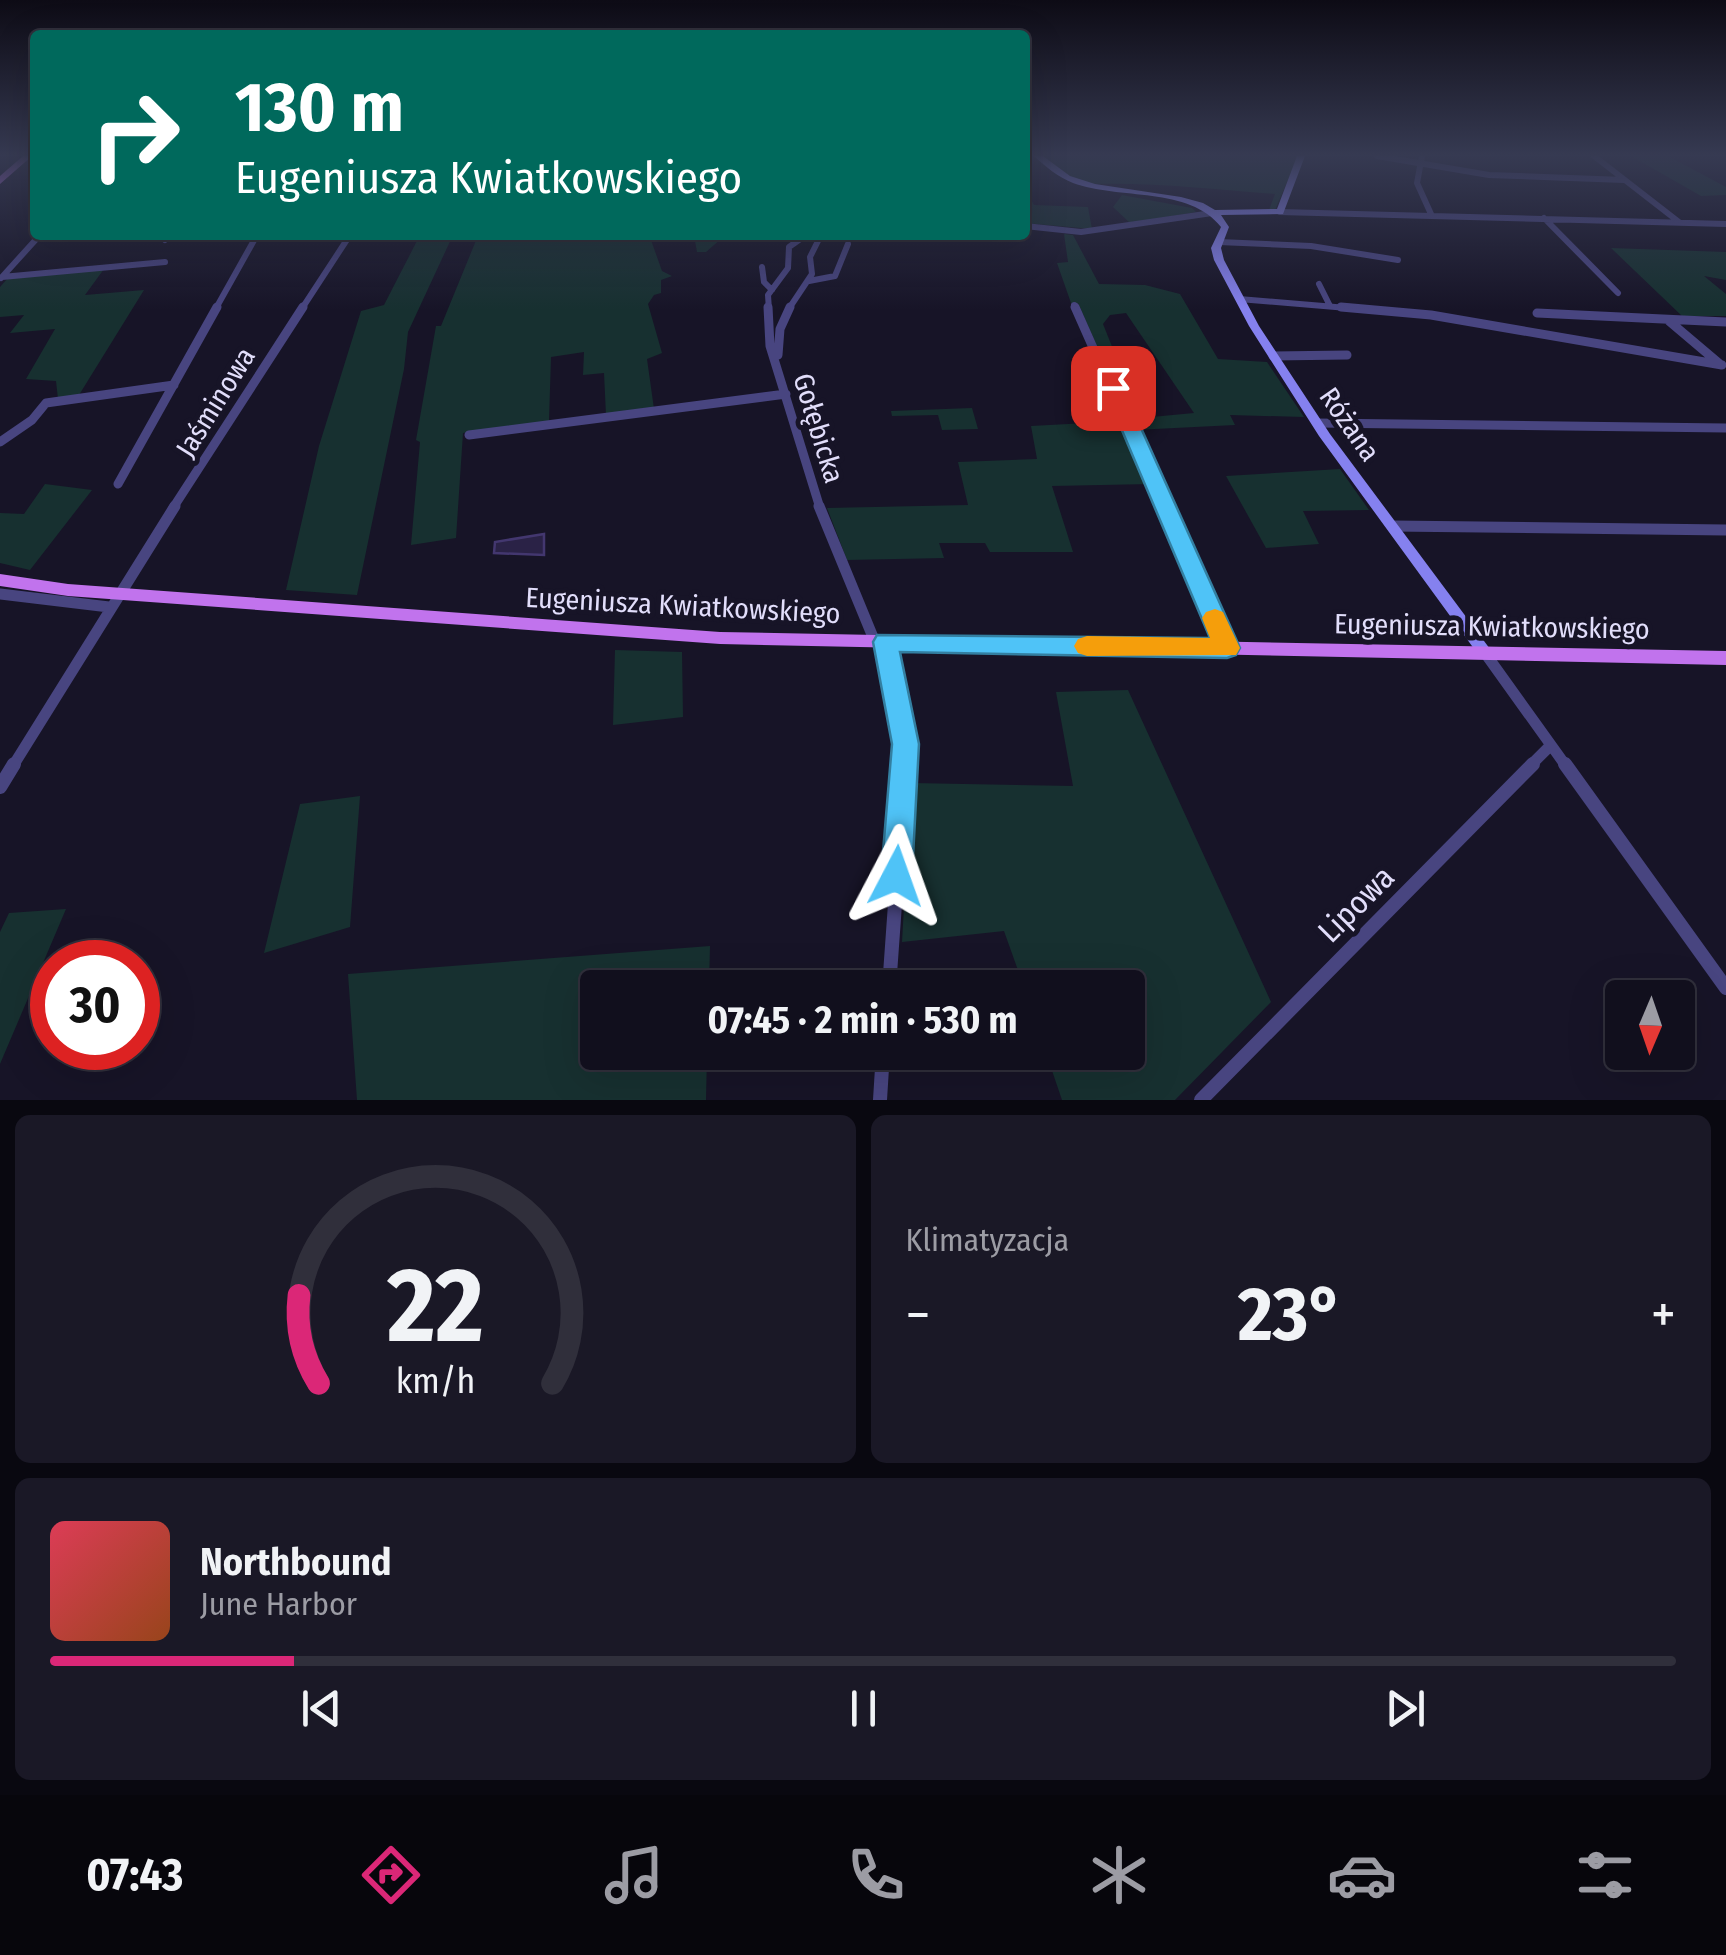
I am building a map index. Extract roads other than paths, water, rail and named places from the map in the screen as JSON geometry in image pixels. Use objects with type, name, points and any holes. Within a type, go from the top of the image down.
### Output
[{"type":"main road","name":"Eugeniusza Kwiatkowskiego","points":[[0,580],[114,601],[644,634],[1726,658]]},
{"type":"street","points":[[1201,207],[1212,212]]},
{"type":"street","points":[[1280,212],[1282,207]]},
{"type":"street","points":[[1428,207],[1431,214]]},
{"type":"street","points":[[1660,207],[1679,222]]},
{"type":"street","points":[[1030,227],[1081,232],[1212,212],[1431,214],[1726,224]]},
{"type":"street","name":"Różana","points":[[1212,212],[1225,227],[1219,242],[1219,260],[1273,356],[1317,423],[1485,653]]},
{"type":"street","points":[[1544,218],[1618,293]]},
{"type":"street","points":[[1,278],[35,240]]},
{"type":"street","points":[[118,484],[254,240]]},
{"type":"street","name":"Jaśminowa","points":[[0,788],[114,601],[347,240]]},
{"type":"street","name":"Gołębicka","points":[[797,240],[786,250],[788,268],[768,295],[770,346],[825,524],[880,642],[906,753],[890,970]]},
{"type":"street","points":[[776,366],[778,328],[787,306],[808,282],[810,257],[818,240]]},
{"type":"street","points":[[1219,242],[1311,246],[1398,260]]},
{"type":"street","points":[[808,282],[836,276],[848,244]]},
{"type":"street","points":[[1,278],[166,262]]},
{"type":"street","points":[[762,267],[764,282],[772,290]]},
{"type":"street","points":[[1319,284],[1330,306]]},
{"type":"street","points":[[1239,299],[1432,316],[1724,367]]},
{"type":"street","points":[[1074,305],[1227,648]]},
{"type":"street","points":[[1537,313],[1726,322]]},
{"type":"street","points":[[1668,321],[1724,367]]},
{"type":"street","points":[[1273,356],[1347,356]]},
{"type":"street","points":[[0,442],[32,420],[46,404],[174,385]]},
{"type":"street","points":[[469,435],[786,394]]},
{"type":"street","points":[[1317,423],[1726,428]]},
{"type":"street","points":[[1392,526],[1726,530]]},
{"type":"street","points":[[0,594],[114,601]]},
{"type":"street","points":[[1485,653],[1726,988]]},
{"type":"street","name":"Lipowa","points":[[1201,1100],[1550,746]]},
{"type":"street","points":[[880,1100],[882,1070]]}]
